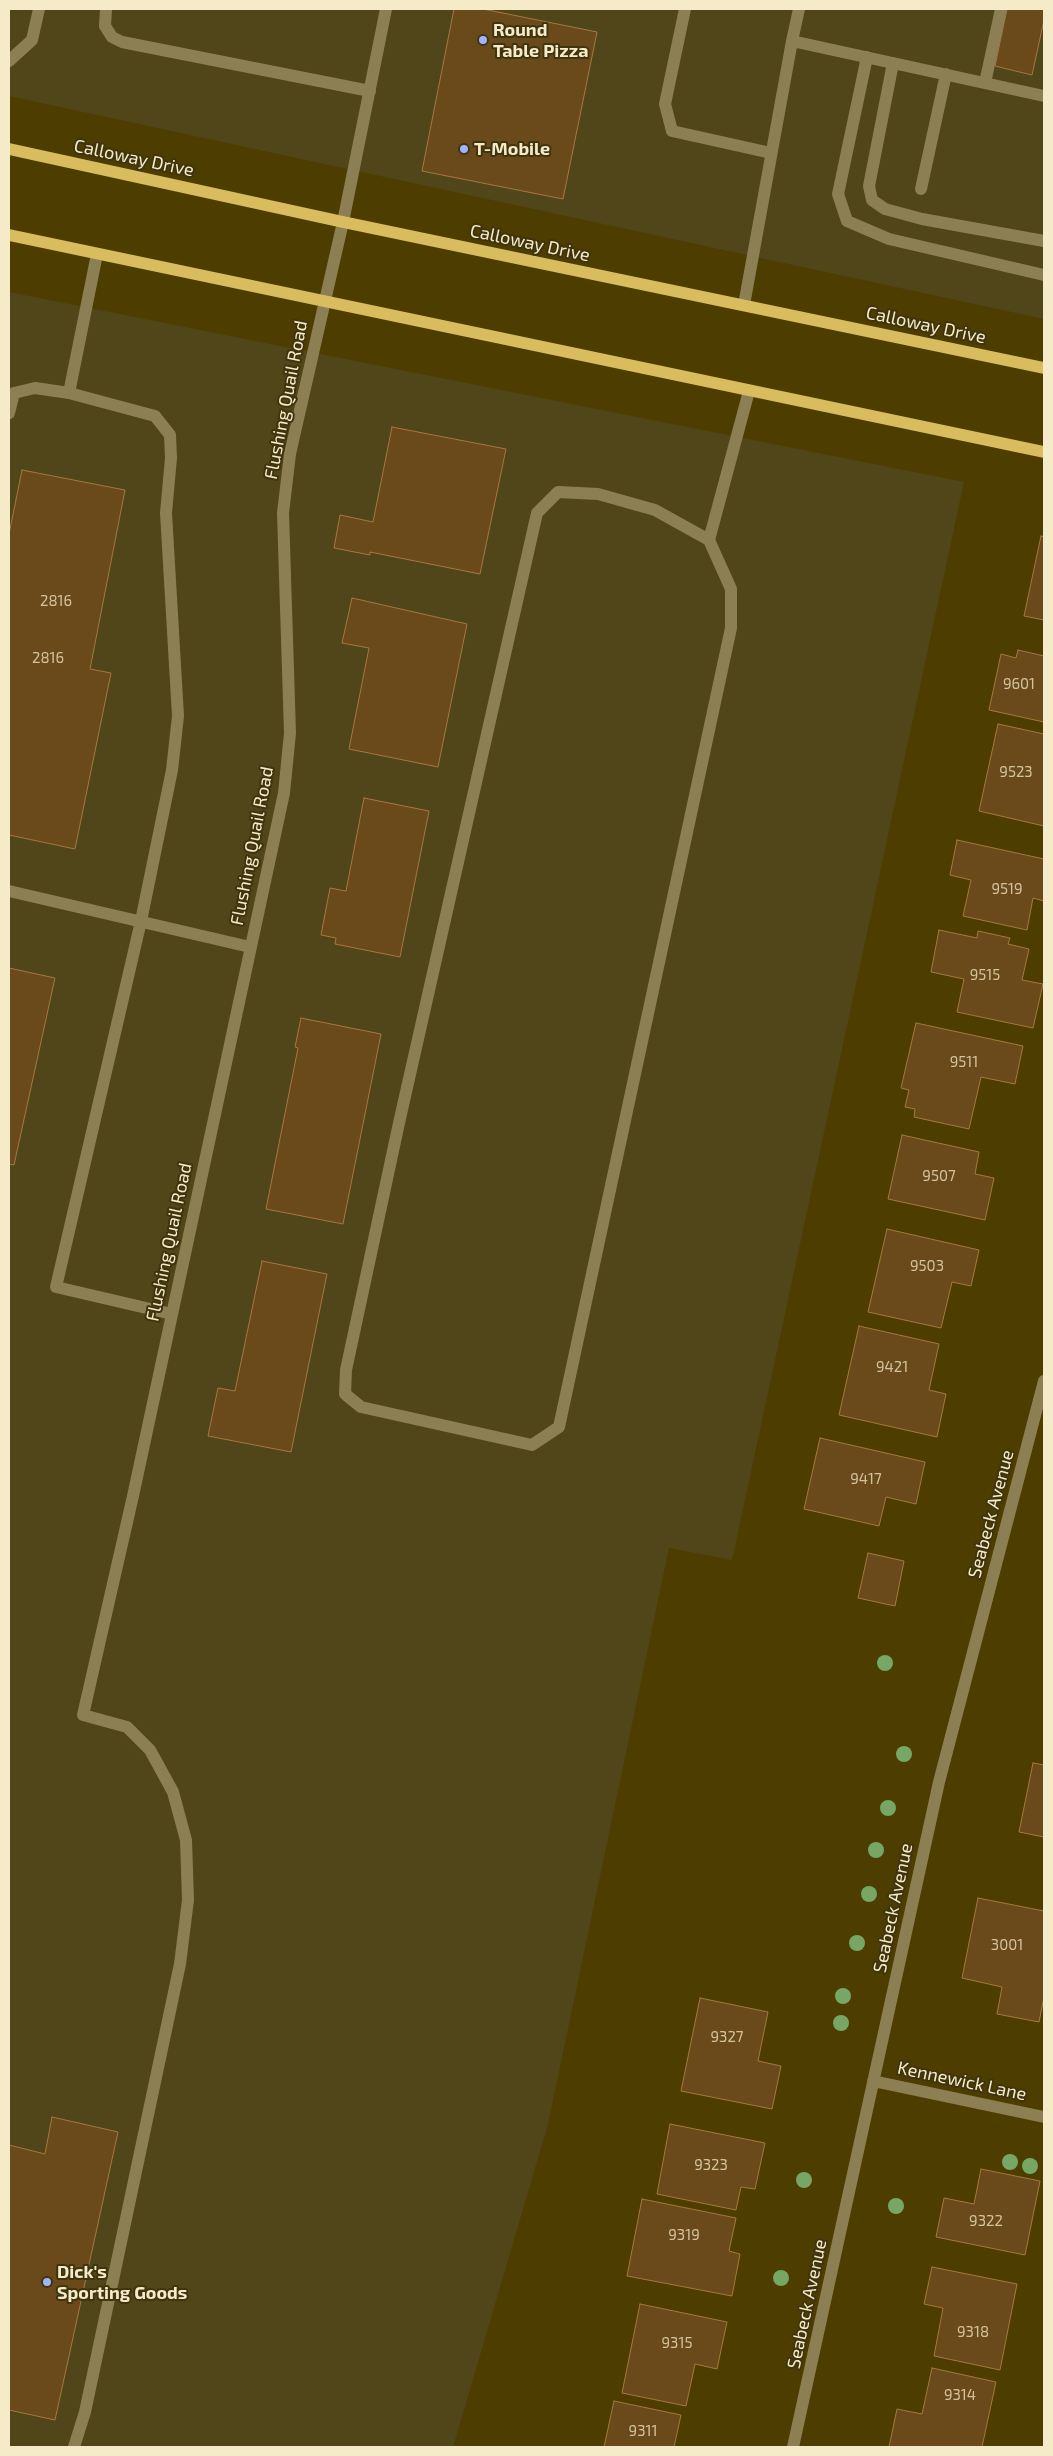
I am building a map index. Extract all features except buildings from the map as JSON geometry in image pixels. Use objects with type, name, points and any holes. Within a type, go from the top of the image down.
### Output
[{"type":"main road","name":"Calloway Drive","points":[[11,150],[343,222],[1044,368]]},
{"type":"main road","points":[[9,236],[1044,452]]},
{"type":"street","points":[[9,61],[32,40],[39,9]]},
{"type":"street","points":[[106,9],[105,26],[112,37],[122,42],[370,91]]},
{"type":"street","name":"Flushing Quail Road","points":[[74,2447],[85,2412],[180,1964],[188,1900],[186,1840],[173,1792],[150,1750],[126,1727],[83,1715],[138,1472],[284,793],[290,734],[284,513],[290,454],[343,222],[386,9]]},
{"type":"street","points":[[685,9],[665,104],[672,131],[771,154]]},
{"type":"street","points":[[744,305],[799,9]]},
{"type":"street","points":[[985,83],[1001,9]]},
{"type":"street","points":[[792,41],[1044,96]]},
{"type":"street","points":[[867,57],[838,194],[847,221],[889,239],[1044,276]]},
{"type":"street","points":[[893,63],[869,186],[872,200],[885,209],[922,219],[1044,241]]},
{"type":"street","points":[[921,188],[946,74]]},
{"type":"street","points":[[69,393],[97,254]]},
{"type":"street","points":[[9,412],[14,393],[35,388],[69,393],[155,416],[170,434],[171,458],[166,513],[178,716],[172,770],[141,922],[56,1287],[172,1314]]},
{"type":"street","points":[[710,540],[656,510],[598,494],[558,492],[537,513],[399,1123],[346,1370],[345,1394],[361,1407],[532,1445],[559,1428],[731,628],[731,589],[710,540],[750,391]]},
{"type":"street","points":[[9,891],[250,947]]},
{"type":"street","name":"Seabeck Avenue","points":[[793,2447],[939,1782],[1044,1380]]},
{"type":"street","name":"Kennewick Lane","points":[[873,2080],[1044,2117]]},
{"type":"shaded area","points":[[9,9],[1044,9],[1044,319],[9,96]]},
{"type":"shaded area","points":[[9,292],[964,482],[732,1560],[669,1548],[548,2124],[453,2447],[9,2447]]},
{"type":"place","name":"Round Table Pizza","points":[[483,40]]},
{"type":"place","name":"T-Mobile","points":[[464,149]]},
{"type":"place","name":"Dick's Sporting Goods","points":[[47,2282]]}]
